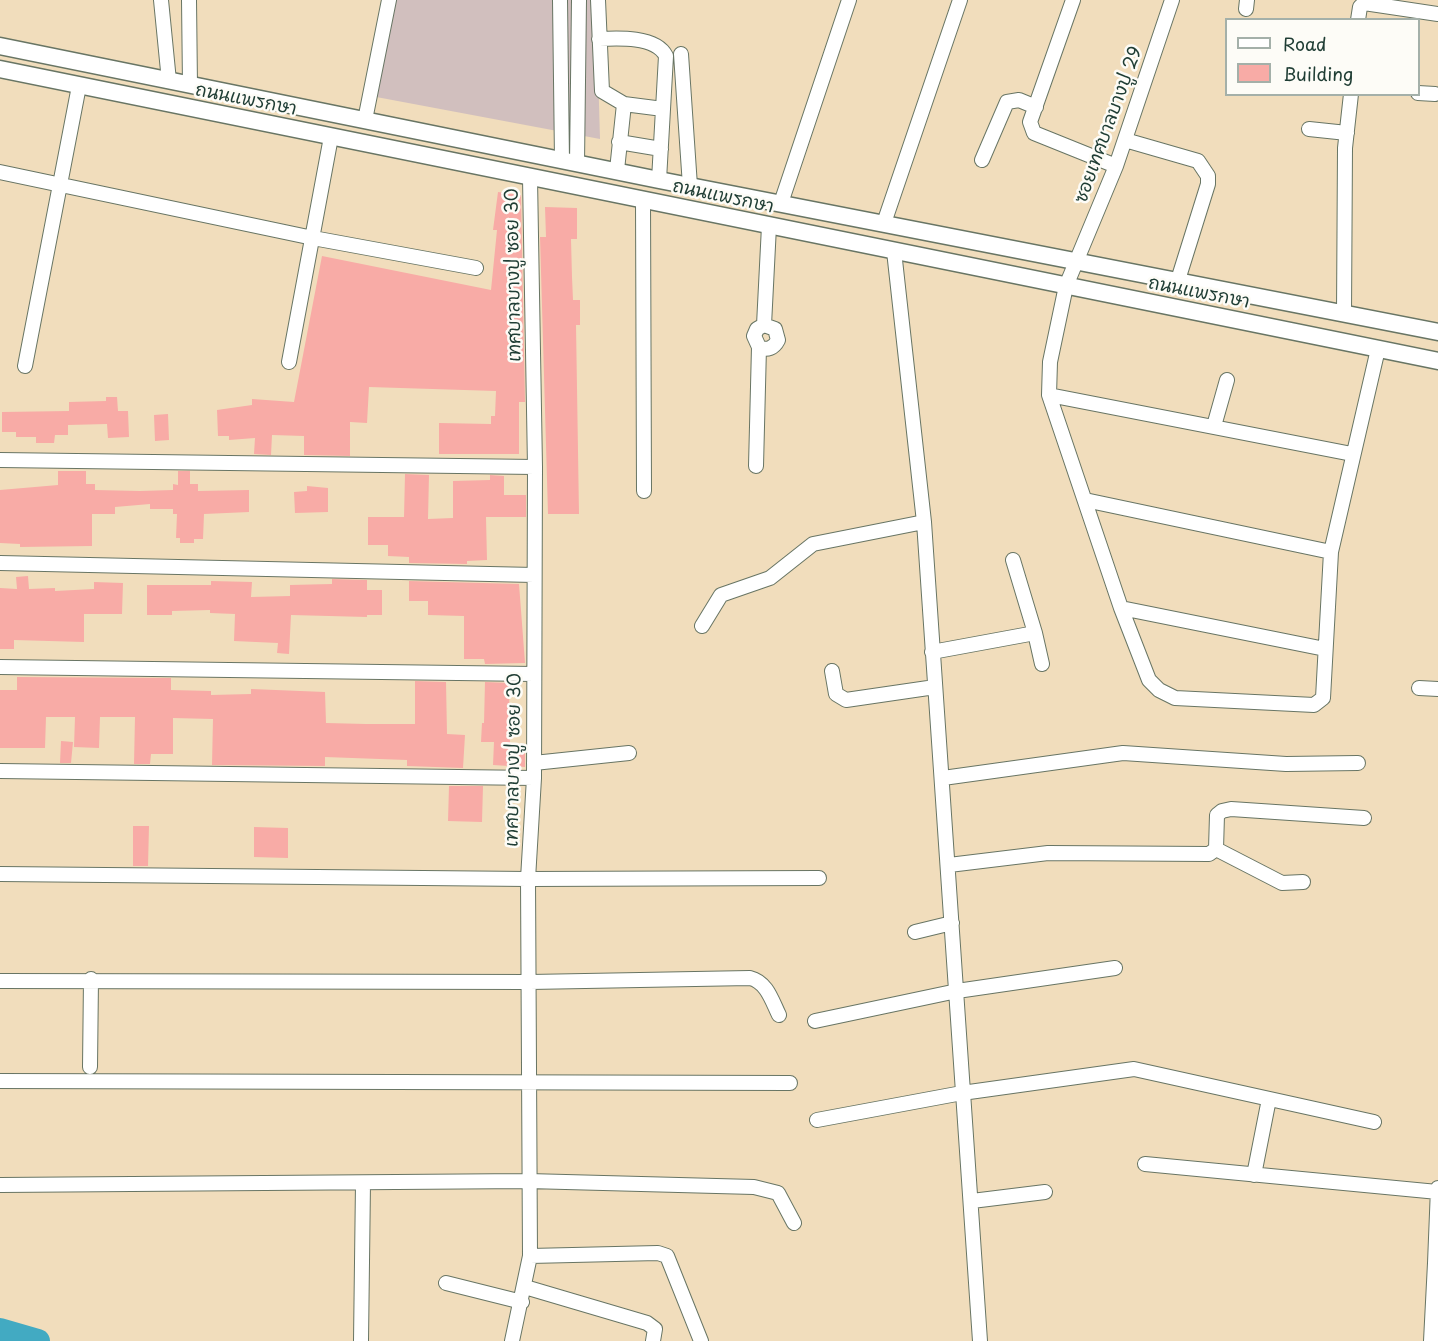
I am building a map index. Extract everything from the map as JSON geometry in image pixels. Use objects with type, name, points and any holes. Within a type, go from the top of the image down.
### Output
[{"type":"main road","name":"ถนนแพรกษา","points":[[0,46],[659,180],[1438,332]]},
{"type":"main road","name":"ถนนแพรกษา","points":[[0,69],[1438,361]]},
{"type":"street","points":[[161,0],[169,81]]},
{"type":"street","points":[[189,0],[190,85]]},
{"type":"street","points":[[365,120],[389,0]]},
{"type":"street","points":[[560,0],[569,161]]},
{"type":"street","points":[[569,161],[579,0]]},
{"type":"street","points":[[598,0],[602,91],[624,104],[663,109]]},
{"type":"street","points":[[781,203],[849,0]]},
{"type":"street","points":[[884,223],[960,0]]},
{"type":"street","points":[[1073,0],[1030,122],[1034,133],[1116,166]]},
{"type":"street","name":"ซอยเทศบาลบางปู 29","points":[[1049,395],[1050,362],[1066,286],[1116,166],[1172,0]]},
{"type":"street","points":[[1358,18],[1360,7],[1364,3],[1438,14]]},
{"type":"street","points":[[599,39],[632,40],[658,47],[664,51],[666,60],[659,180]]},
{"type":"street","points":[[681,54],[690,186]]},
{"type":"street","points":[[25,366],[79,86]]},
{"type":"street","points":[[1420,93],[1435,94]]},
{"type":"street","points":[[1344,313],[1347,133],[1351,96]]},
{"type":"street","points":[[982,160],[1007,102],[1019,100],[1036,107]]},
{"type":"street","points":[[617,170],[624,104]]},
{"type":"street","points":[[1309,129],[1347,133]]},
{"type":"street","points":[[289,362],[331,137]]},
{"type":"street","points":[[1125,140],[1198,161],[1208,176],[1208,184],[1178,280]]},
{"type":"street","points":[[619,142],[661,149]]},
{"type":"street","points":[[0,172],[313,238],[476,268]]},
{"type":"street","name":"เทศบาลบางปู ซอย 30","points":[[512,1341],[530,1256],[528,1181],[531,1084],[528,879],[534,778],[535,466],[530,178]]},
{"type":"street","points":[[643,200],[644,491]]},
{"type":"street","points":[[756,466],[759,347],[754,340],[755,332],[764,325],[769,226]]},
{"type":"street","points":[[894,251],[924,522],[980,1341]]},
{"type":"street","points":[[759,347],[770,348],[778,340],[775,329],[764,325]]},
{"type":"street","points":[[1352,454],[1049,395],[1121,608],[1149,681],[1159,690],[1175,698],[1314,705],[1323,698],[1331,552],[1378,349]]},
{"type":"street","points":[[1214,426],[1227,380]]},
{"type":"street","points":[[0,460],[535,466]]},
{"type":"street","points":[[1085,500],[1331,552]]},
{"type":"street","points":[[702,626],[722,595],[770,578],[813,544],[924,522]]},
{"type":"street","points":[[1013,560],[1042,664]]},
{"type":"street","points":[[0,563],[534,575]]},
{"type":"street","points":[[1121,608],[1324,649]]},
{"type":"street","points":[[932,652],[1035,633]]},
{"type":"street","points":[[0,667],[534,674]]},
{"type":"street","points":[[832,671],[836,694],[846,700],[935,687]]},
{"type":"street","points":[[1419,688],[1438,689]]},
{"type":"street","points":[[534,763],[629,753]]},
{"type":"street","points":[[943,778],[1123,753],[1286,764],[1358,763]]},
{"type":"street","points":[[0,771],[534,778]]},
{"type":"street","points":[[1216,849],[1217,815],[1222,811],[1364,818]]},
{"type":"street","points":[[949,865],[1048,853],[1209,854],[1216,849]]},
{"type":"street","points":[[1216,849],[1282,883],[1303,882]]},
{"type":"street","points":[[0,874],[528,879],[819,878]]},
{"type":"street","points":[[915,932],[952,923]]},
{"type":"street","points":[[815,1021],[957,991],[1115,969]]},
{"type":"street","points":[[0,981],[91,979],[530,982],[750,978],[759,980],[764,986],[779,1016]]},
{"type":"street","points":[[90,1067],[91,979]]},
{"type":"street","points":[[817,1120],[962,1093],[1134,1069],[1374,1122]]},
{"type":"street","points":[[0,1081],[790,1083]]},
{"type":"street","points":[[1254,1175],[1269,1099]]},
{"type":"street","points":[[1145,1164],[1375,1187],[1438,1190],[1431,1341]]},
{"type":"street","points":[[0,1185],[528,1181],[762,1189],[777,1193],[794,1223]]},
{"type":"street","points":[[361,1341],[363,1183]]},
{"type":"street","points":[[972,1201],[1045,1192]]},
{"type":"street","points":[[530,1256],[658,1253],[667,1256],[701,1341]]},
{"type":"street","points":[[446,1283],[522,1302]]},
{"type":"street","points":[[525,1287],[647,1323],[655,1329],[653,1341]]},
{"type":"shaded area","points":[[386,0],[596,0],[600,139],[371,96]]},
{"type":"building","points":[[498,192],[521,195],[525,402],[519,402],[519,454],[439,454],[439,423],[491,424],[491,416],[495,416],[496,391],[369,387],[367,423],[350,422],[350,456],[304,455],[304,436],[272,435],[271,455],[254,454],[255,438],[229,440],[229,436],[218,436],[217,410],[252,405],[252,399],[294,402],[322,256],[491,290],[497,230],[493,230]]},
{"type":"building","points":[[545,207],[577,208],[577,239],[571,239],[573,300],[580,300],[580,325],[576,325],[579,514],[548,514],[540,237],[546,237]]},
{"type":"building","points":[[106,397],[117,397],[118,411],[128,411],[129,437],[108,438],[107,424],[68,425],[68,435],[55,435],[54,443],[36,443],[36,437],[16,437],[16,432],[2,432],[2,412],[69,411],[69,402],[106,401]]},
{"type":"building","points":[[168,414],[169,440],[155,441],[154,415]]},
{"type":"building","points":[[58,471],[86,471],[86,484],[95,484],[95,490],[140,491],[173,490],[173,484],[178,485],[178,471],[190,471],[190,484],[198,484],[198,491],[249,490],[249,512],[204,514],[203,539],[194,539],[194,543],[180,543],[180,538],[176,538],[177,514],[173,514],[173,509],[150,509],[150,504],[115,507],[115,514],[92,514],[92,546],[20,547],[20,544],[0,543],[0,490],[58,485]]},
{"type":"building","points":[[405,474],[429,475],[428,519],[453,518],[453,481],[490,480],[490,475],[504,476],[504,495],[526,495],[526,517],[486,517],[487,560],[467,561],[467,564],[409,563],[409,557],[388,556],[388,545],[368,545],[368,517],[404,517]]},
{"type":"building","points":[[307,486],[328,488],[328,512],[295,513],[294,492],[307,491]]},
{"type":"building","points":[[28,576],[29,589],[55,588],[55,591],[94,589],[94,582],[123,583],[122,614],[84,614],[84,642],[14,640],[14,649],[0,649],[0,588],[17,589],[16,577]]},
{"type":"building","points":[[332,579],[367,580],[367,590],[382,590],[382,615],[367,615],[367,617],[291,615],[289,654],[277,653],[278,643],[234,641],[235,614],[210,613],[210,610],[172,611],[172,615],[147,615],[147,585],[211,585],[211,581],[252,582],[251,597],[290,596],[290,585],[332,584]]},
{"type":"building","points":[[409,581],[519,584],[525,663],[485,664],[484,659],[464,659],[464,616],[428,615],[428,601],[409,601]]},
{"type":"building","points":[[17,677],[171,678],[171,690],[211,691],[211,695],[251,694],[251,689],[325,692],[326,723],[366,724],[415,724],[415,681],[446,682],[447,734],[465,735],[463,768],[407,766],[407,760],[325,757],[325,766],[212,765],[213,719],[173,718],[173,754],[151,754],[150,764],[134,764],[135,717],[100,717],[99,748],[74,747],[75,717],[46,717],[45,748],[0,748],[0,690],[17,690]]},
{"type":"building","points":[[485,682],[509,683],[510,745],[525,746],[525,767],[493,765],[494,742],[481,742]]},
{"type":"building","points":[[61,741],[73,742],[71,763],[60,763]]},
{"type":"building","points":[[449,786],[483,786],[482,822],[448,821]]},
{"type":"building","points":[[133,826],[149,826],[148,866],[133,866]]},
{"type":"building","points":[[254,827],[288,828],[288,858],[254,857]]},
{"type":"waterway","points":[[0,1330],[38,1341]]}]
